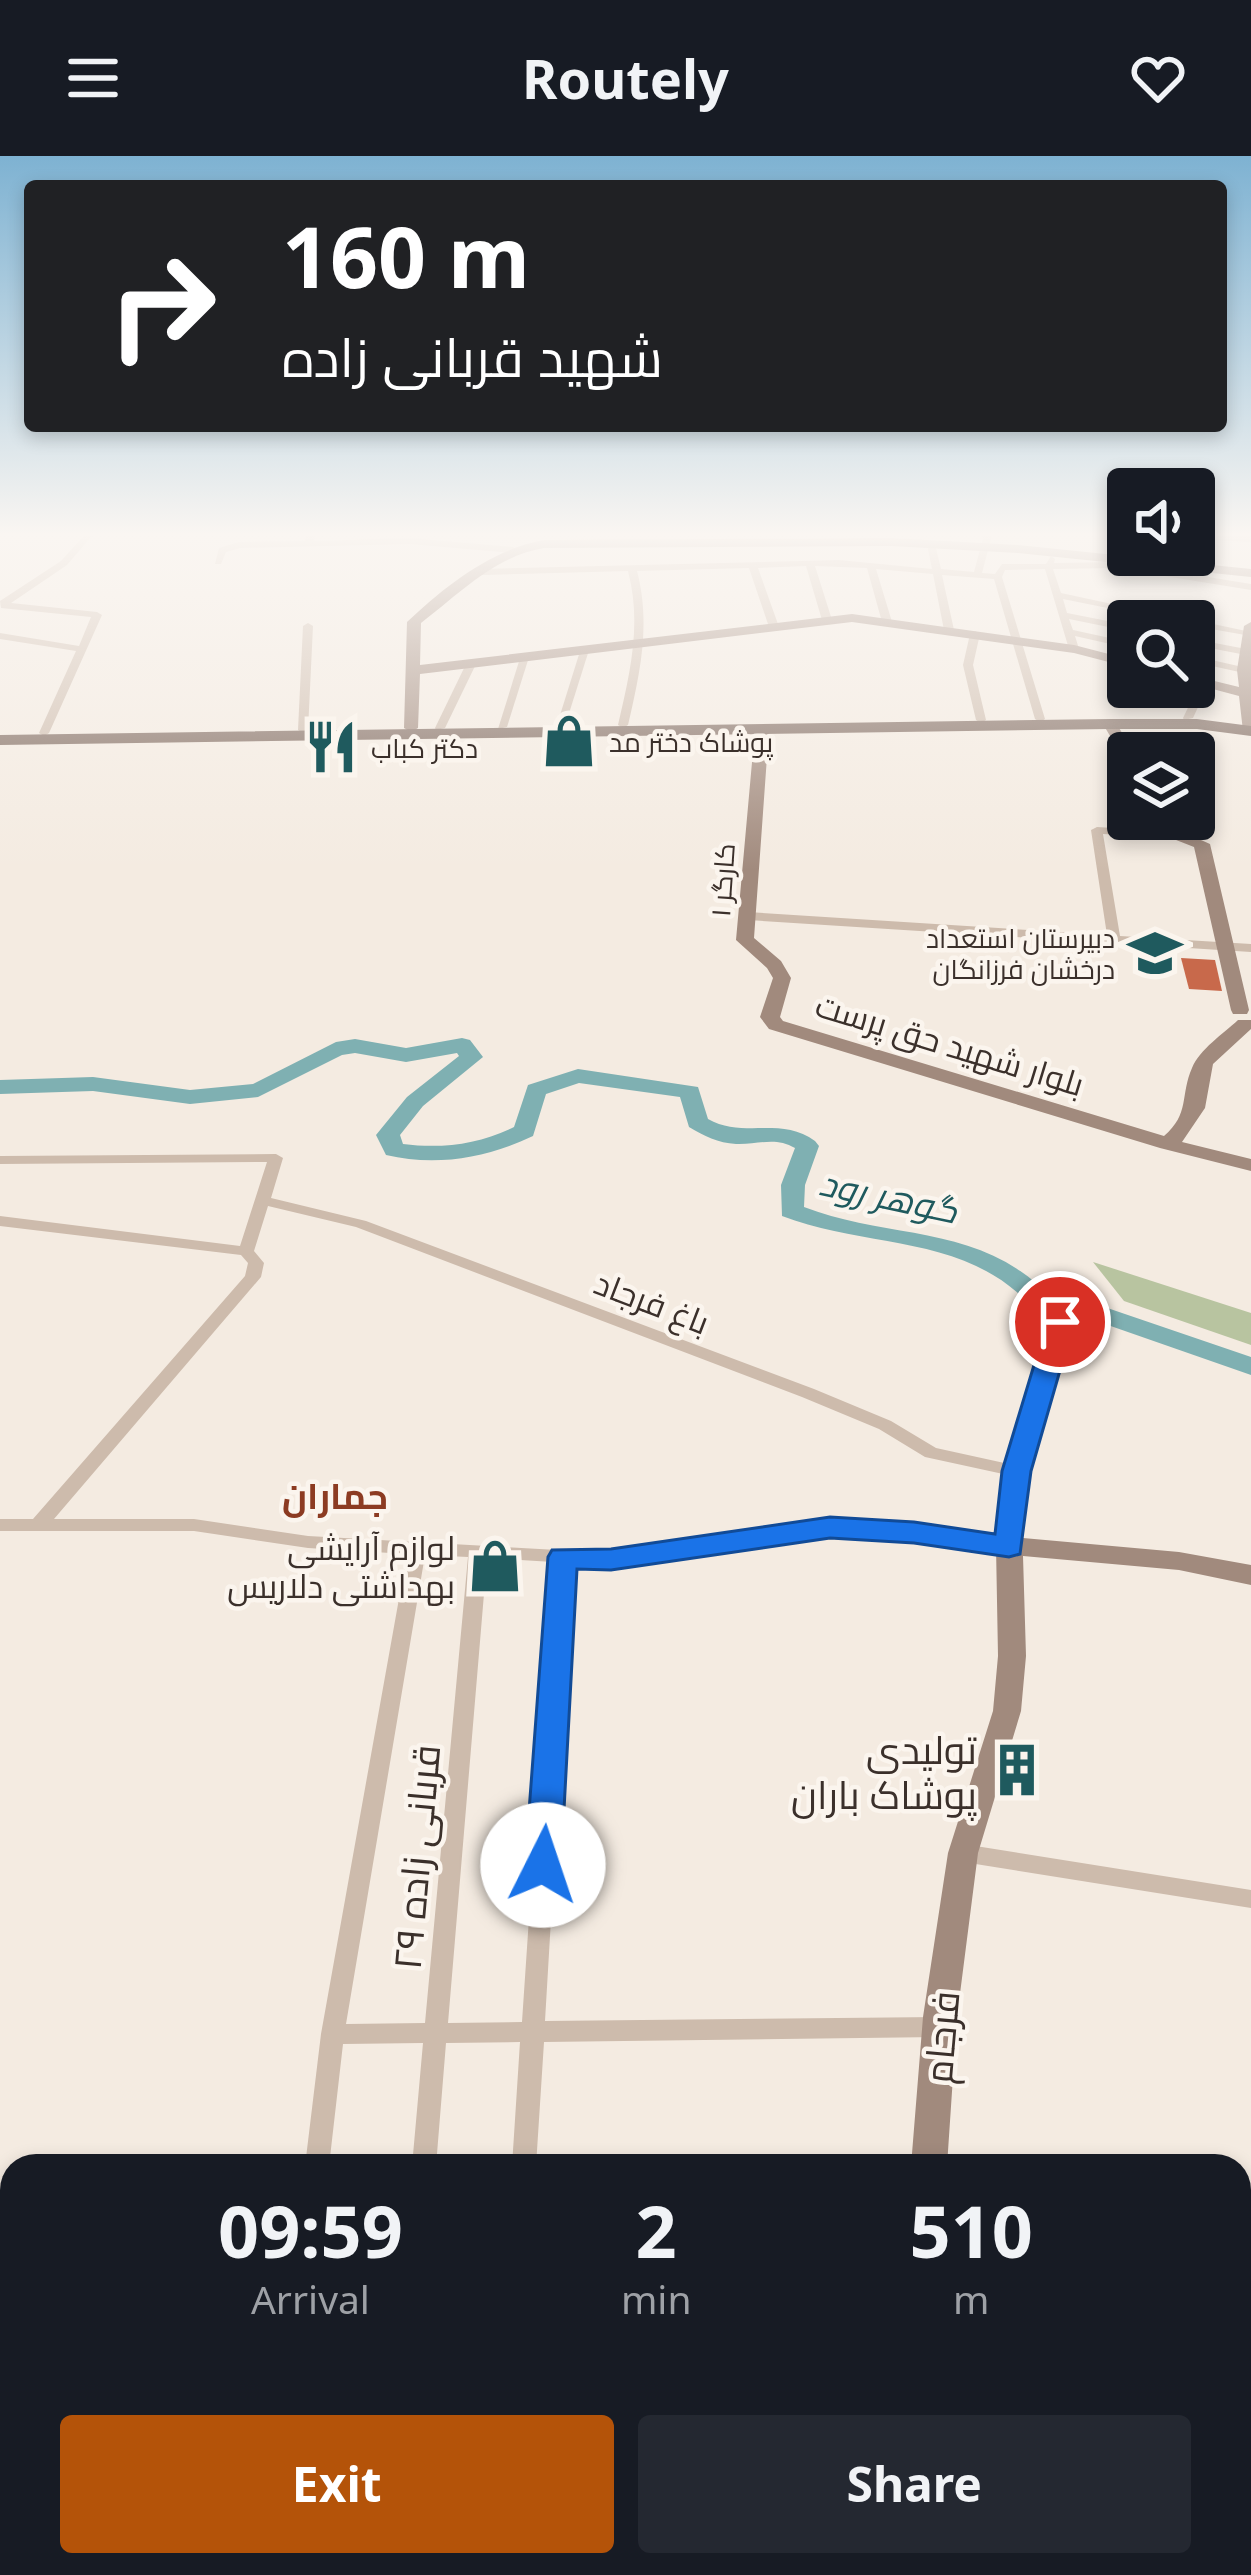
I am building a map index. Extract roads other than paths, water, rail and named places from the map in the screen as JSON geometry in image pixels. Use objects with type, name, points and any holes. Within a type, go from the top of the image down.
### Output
[{"type":"main road","points":[[0,737],[1040,719],[1188,718],[1248,726]]},
{"type":"main road","points":[[0,737],[1248,726]]},
{"type":"street","points":[[52,644],[82,649]]},
{"type":"street","points":[[44,734],[84,644]]},
{"type":"street","points":[[303,730],[307,644]]},
{"type":"street","points":[[411,728],[414,644]]},
{"type":"street","points":[[415,670],[634,644]]},
{"type":"street","points":[[623,725],[641,644]]},
{"type":"street","points":[[973,644],[968,665],[980,720]]},
{"type":"street","points":[[1020,644],[1040,719]]},
{"type":"street","points":[[1043,644],[1107,658]]},
{"type":"street","points":[[1072,644],[1074,649]]},
{"type":"street","points":[[1248,644],[1244,693],[1248,726]]},
{"type":"street","points":[[560,726],[584,650]]},
{"type":"street","points":[[502,727],[524,657]]},
{"type":"street","points":[[440,728],[471,664]]},
{"type":"street","points":[[1215,664],[1244,670]]},
{"type":"street","points":[[1215,685],[1244,693]]},
{"type":"street","points":[[1188,718],[1191,708]]},
{"type":"street","points":[[1110,724],[1115,732]]},
{"type":"street","name":"کارگر ۱","points":[[762,729],[745,940],[776,965],[782,978],[770,1017]]},
{"type":"street","points":[[1107,830],[1097,830],[1114,940]]},
{"type":"street","points":[[1169,1141],[1189,1102],[1191,1076],[1244,1018],[1202,844],[1195,840]]},
{"type":"street","points":[[748,916],[1251,948]]},
{"type":"street","name":"بلوار شهید حق پرست","points":[[770,1017],[776,1025],[1251,1165]]},
{"type":"street","name":"بلوار شهید حق پرست","points":[[1169,1141],[1251,1156]]},
{"type":"street","points":[[0,1160],[276,1158],[246,1251]]},
{"type":"street","name":"باغ فرجاد","points":[[261,1200],[361,1224],[830,1402],[886,1425],[931,1453],[1017,1471]]},
{"type":"street","points":[[0,1221],[246,1251],[256,1263],[253,1277],[39,1524]]},
{"type":"street","name":"فرجام","points":[[930,2154],[939,2026],[963,1853],[1007,1712],[1012,1656],[1009,1546],[1017,1471],[1060,1322]]},
{"type":"street","points":[[0,1525],[194,1526],[308,1542],[611,1559],[830,1528],[914,1532],[1179,1561],[1251,1575]]},
{"type":"street","points":[[318,2154],[333,2033],[417,1550]]},
{"type":"street","name":"قربانی زاده ۲۹","points":[[425,2154],[478,1553]]},
{"type":"street","points":[[525,2154],[563,1557]]},
{"type":"street","points":[[963,1853],[1251,1899]]},
{"type":"street","points":[[333,2033],[939,2026]]},
{"type":"waterway","name":"گوهر رود","points":[[0,1087],[93,1084],[190,1097],[258,1090],[336,1049],[355,1046],[406,1055],[462,1045],[472,1057],[415,1102],[388,1135],[394,1150],[428,1153],[478,1148],[525,1131],[536,1090],[578,1076],[690,1092],[697,1122],[714,1131],[732,1137],[788,1135],[807,1146],[793,1185],[791,1211],[852,1230],[977,1254],[1005,1268],[1028,1289],[1251,1366]]},
{"type":"place","name":"پوشاک دختر مد","points":[[569,741]]},
{"type":"place","name":"دکتر کباب","points":[[331,747]]},
{"type":"place","name":"دبیرستان استعداد درخشان فرزانگان","points":[[1155,953]]},
{"type":"place","name":"لوازم آرایشی بهداشتی دلاریس","points":[[495,1566]]},
{"type":"place","name":"تولیدی پوشاک باران","points":[[1017,1770]]},
{"type":"district","name":"جماران","points":[[335,1495]]}]
